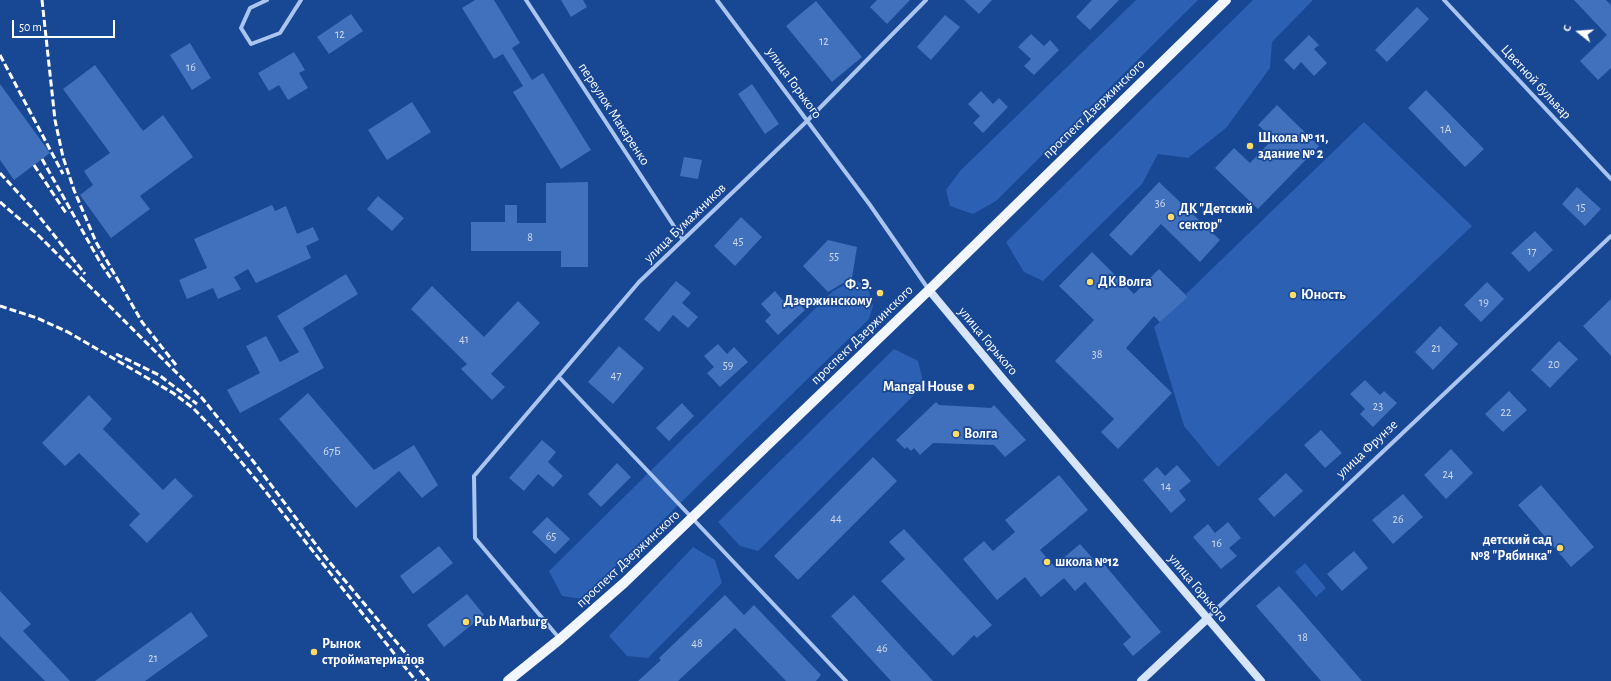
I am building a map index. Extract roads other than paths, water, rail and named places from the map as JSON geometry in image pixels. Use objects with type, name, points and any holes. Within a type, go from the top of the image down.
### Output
[{"type":"main road","name":"проспект Дзержинского","points":[[508,681],[560,640],[612,595],[929,290],[1226,0]]},
{"type":"street","points":[[267,0],[250,8],[241,28],[251,44],[280,33],[301,0]]},
{"type":"street","name":"переулок Макаренко","points":[[526,0],[683,240]]},
{"type":"street","name":"улица Горького","points":[[717,0],[806,122],[870,205],[929,290],[1261,681]]},
{"type":"street","name":"улица Бумажников","points":[[560,640],[475,538],[474,476],[639,282],[806,122],[926,0]]},
{"type":"street","name":"Цветной бульвар","points":[[1444,0],[1611,179]]},
{"type":"street","name":"улица Фрунзе","points":[[1141,681],[1611,236]]},
{"type":"street","points":[[559,377],[846,681]]},
{"type":"railway","points":[[42,0],[55,120],[63,157],[74,190],[96,242],[142,322],[176,365]]},
{"type":"railway","points":[[0,55],[63,174]]},
{"type":"railway","points":[[42,159],[100,262],[112,280]]},
{"type":"railway","points":[[34,165],[66,213]]},
{"type":"railway","points":[[0,173],[34,210],[85,274]]},
{"type":"railway","points":[[0,202],[36,233],[202,398],[253,461],[326,558],[429,681]]},
{"type":"railway","points":[[0,306],[37,318],[70,333]]},
{"type":"railway","points":[[66,331],[173,393],[193,408],[218,434],[258,482],[416,681]]},
{"type":"railway","points":[[116,354],[159,375],[197,404]]},
{"type":"place","name":"Школа № 11, здание № 2","points":[[1250,146]]},
{"type":"place","name":"ДК \"Детский сектор\"","points":[[1171,217]]},
{"type":"place","name":"ДК Волга","points":[[1090,282]]},
{"type":"place","name":"Ф. Э. Дзержинскому","points":[[880,293]]},
{"type":"place","name":"Юность","points":[[1293,295]]},
{"type":"place","name":"Mangal House","points":[[971,387]]},
{"type":"place","name":"Волга","points":[[956,434]]},
{"type":"place","name":"детский сад №8 \"Рябинка\"","points":[[1560,548]]},
{"type":"place","name":"школа №12","points":[[1047,562]]},
{"type":"place","name":"Pub Marburg","points":[[466,622]]},
{"type":"place","name":"Рынок стройматериалов","points":[[314,652]]}]
